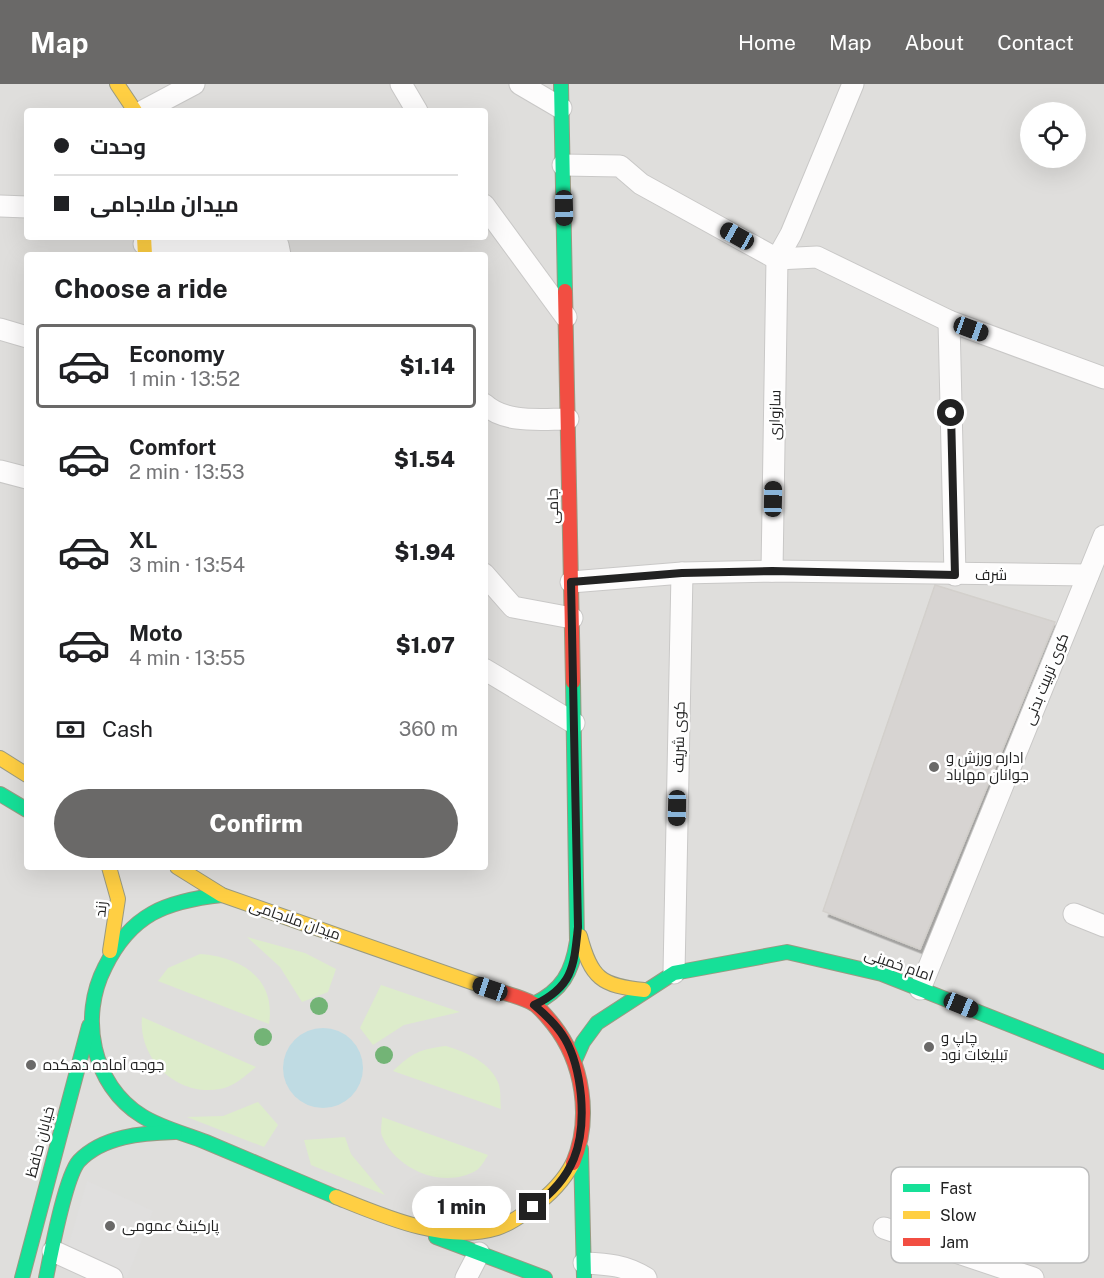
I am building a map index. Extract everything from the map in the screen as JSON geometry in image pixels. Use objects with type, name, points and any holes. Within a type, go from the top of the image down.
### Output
[{"type":"main road","points":[[117,84],[133,108]]},
{"type":"main road","name":"جامی","points":[[561,84],[578,927]]},
{"type":"main road","points":[[0,758],[24,773]]},
{"type":"main road","points":[[0,794],[24,808]]},
{"type":"main road","name":"زند","points":[[109,956],[120,910],[118,887],[110,870]]},
{"type":"main road","points":[[182,870],[222,895]]},
{"type":"main road","name":"میدان ملاجامی","points":[[380,1215],[427,1227],[462,1231],[493,1229],[519,1217],[547,1197],[566,1176],[580,1144],[583,1118],[575,1060],[565,1039],[552,1021],[534,1005],[222,895],[164,906],[143,918],[125,933],[109,956],[92,1014],[100,1066],[118,1095],[142,1116],[380,1215],[545,1278]]},
{"type":"main road","points":[[578,927],[586,961],[595,977],[612,987],[644,990]]},
{"type":"main road","points":[[534,1005],[554,994],[569,977],[574,963],[578,927]]},
{"type":"main road","name":"امام خمینی","points":[[674,972],[787,952],[882,974],[1104,1062]]},
{"type":"main road","points":[[575,1060],[583,1042],[597,1023],[674,972]]},
{"type":"main road","name":"خیابان حافظ","points":[[22,1278],[92,1014]]},
{"type":"main road","points":[[46,1278],[76,1165],[104,1143],[146,1132],[179,1131]]},
{"type":"main road","points":[[580,1144],[584,1271]]},
{"type":"street","points":[[149,108],[194,84]]},
{"type":"street","points":[[401,84],[415,108]]},
{"type":"street","points":[[520,84],[561,108]]},
{"type":"street","points":[[777,259],[791,234],[853,84]]},
{"type":"street","points":[[563,165],[620,166],[641,184],[777,259],[817,257],[949,321],[1104,378]]},
{"type":"street","points":[[0,206],[24,207]]},
{"type":"street","points":[[488,210],[566,317]]},
{"type":"street","points":[[144,245],[278,245],[279,252]]},
{"type":"street","name":"سازواری","points":[[772,571],[777,259]]},
{"type":"street","points":[[949,321],[955,575]]},
{"type":"street","points":[[0,329],[24,336]]},
{"type":"street","points":[[488,407],[517,418],[568,419]]},
{"type":"street","points":[[0,471],[24,477]]},
{"type":"street","name":"کوی تربیت بدنی","points":[[920,989],[1104,536]]},
{"type":"street","name":"شرف","points":[[571,582],[682,573],[772,571],[1088,575]]},
{"type":"street","name":"کوی شریف","points":[[674,972],[682,573]]},
{"type":"street","points":[[488,579],[513,607],[572,618]]},
{"type":"street","points":[[488,671],[574,723]]},
{"type":"street","points":[[1074,914],[1104,926]]},
{"type":"street","points":[[884,1228],[891,1230]]},
{"type":"street","points":[[53,1251],[112,1278]]},
{"type":"street","points":[[466,1278],[479,1253]]},
{"type":"street","points":[[988,1263],[1033,1278]]},
{"type":"street","points":[[584,1271],[618,1265],[629,1267],[646,1278]]},
{"type":"shaded area","points":[[0,84],[1104,84],[1104,1278],[0,1278]]},
{"type":"shaded area","name":"پارکینگ عمومی","points":[[87,1181],[153,1211],[127,1278],[67,1250]]},
{"type":"green space","points":[[247,937],[305,953],[336,969],[328,992],[302,1002],[280,967]]},
{"type":"green space","points":[[200,954],[215,956],[242,965],[261,982],[270,1008],[269,1024],[158,981],[168,968]]},
{"type":"green space","points":[[381,985],[460,1012],[404,1025],[373,1045],[360,1028]]},
{"type":"green space","points":[[142,1017],[256,1067],[240,1080],[220,1089],[204,1090],[175,1081],[163,1072],[146,1047],[142,1032]]},
{"type":"green space","points":[[446,1046],[470,1055],[491,1070],[499,1085],[501,1109],[393,1071],[417,1053]]},
{"type":"green space","points":[[258,1102],[278,1125],[264,1147],[187,1117],[223,1116]]},
{"type":"green space","points":[[382,1117],[488,1155],[477,1170],[464,1176],[436,1177],[422,1173],[398,1158],[389,1148],[381,1134]]},
{"type":"green space","points":[[345,1137],[351,1154],[385,1195],[311,1165],[304,1140]]},
{"type":"water","points":[[323,1028],[338,1031],[351,1040],[360,1053],[363,1068],[360,1083],[351,1096],[338,1105],[323,1108],[308,1105],[295,1096],[286,1083],[283,1068],[286,1053],[295,1040],[308,1031]]},
{"type":"building","name":"اداره ورزش و جوانان مهاباد","points":[[935,585],[1055,622],[920,949],[823,911]]},
{"type":"traffic: fast","points":[[561,84],[565,291]]},
{"type":"traffic: fast","points":[[534,1004],[552,993],[564,979],[569,971],[577,941],[573,682]]},
{"type":"traffic: fast","points":[[0,794],[24,808]]},
{"type":"traffic: fast","points":[[222,895],[184,901],[152,913],[126,934],[115,949],[97,986],[93,1007],[92,1028],[101,1068],[111,1087],[125,1103],[149,1120],[336,1197]]},
{"type":"traffic: fast","points":[[575,1060],[583,1042],[597,1023],[674,973],[787,952],[882,974],[1104,1062]]},
{"type":"traffic: fast","points":[[22,1278],[89,1026]]},
{"type":"traffic: fast","points":[[46,1278],[64,1199],[79,1161],[99,1146],[111,1141],[149,1133],[175,1132]]},
{"type":"traffic: fast","points":[[581,1149],[584,1278]]},
{"type":"traffic: fast","points":[[436,1237],[545,1278]]},
{"type":"traffic: slow","points":[[117,84],[133,108]]},
{"type":"traffic: slow","points":[[144,240],[145,252]]},
{"type":"traffic: slow","points":[[0,758],[24,773]]},
{"type":"traffic: slow","points":[[110,870],[118,899],[110,951]]},
{"type":"traffic: slow","points":[[182,870],[222,895],[491,989]]},
{"type":"traffic: slow","points":[[580,936],[589,962],[600,977],[617,986],[644,990]]},
{"type":"traffic: slow","points":[[336,1197],[415,1226],[457,1233],[477,1232],[502,1226],[529,1210],[556,1188],[573,1163]]},
{"type":"traffic: jam","points":[[565,291],[573,682]]},
{"type":"traffic: jam","points":[[491,989],[524,999],[537,1006],[553,1024],[571,1055],[578,1073],[583,1109],[579,1146],[573,1163]]},
{"type":"place","name":"اداره ورزش و جوانان مهاباد","points":[[934,767]]},
{"type":"place","name":"چاپ و تبلیغات نود","points":[[929,1047]]},
{"type":"place","name":"جوجه آماده دهکده","points":[[31,1065]]},
{"type":"place","name":"پارکینگ عمومی","points":[[110,1226]]},
{"type":"route","points":[[533,1207],[547,1197],[566,1176],[580,1144],[583,1118],[575,1060],[565,1039],[552,1021],[534,1005],[560,989],[569,977],[574,963],[578,927],[571,582],[682,573],[772,571],[955,575],[951,413]]}]
